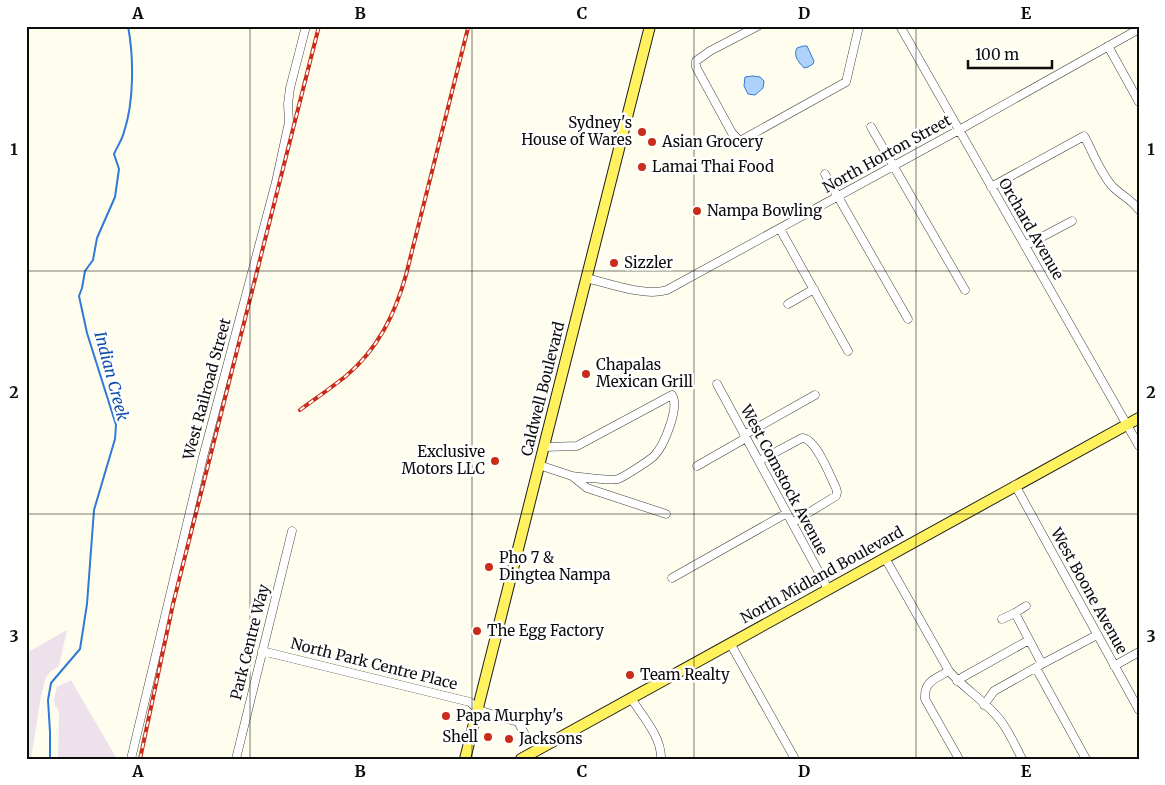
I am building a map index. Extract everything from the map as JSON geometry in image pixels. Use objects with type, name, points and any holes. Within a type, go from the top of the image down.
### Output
[{"type":"main road","name":"Caldwell Boulevard","points":[[466,754],[650,26]]},
{"type":"main road","name":"North Midland Boulevard","points":[[521,759],[536,755],[631,698],[1139,418]]},
{"type":"main road","points":[[466,754],[472,759]]},
{"type":"street","name":"West Railroad Street","points":[[131,759],[203,457],[276,182],[289,122],[288,104],[290,88],[306,26]]},
{"type":"street","points":[[758,26],[696,60],[696,67],[732,133],[740,141],[846,82],[859,26]]},
{"type":"street","name":"Orchard Avenue","points":[[900,26],[1139,446]]},
{"type":"street","name":"North Horton Street","points":[[586,278],[646,292],[663,292],[838,198],[1139,29]]},
{"type":"street","points":[[1108,46],[1139,102]]},
{"type":"street","points":[[871,127],[964,290]]},
{"type":"street","points":[[991,187],[1084,136],[1106,178],[1113,187],[1139,210]]},
{"type":"street","points":[[825,174],[908,319]]},
{"type":"street","points":[[1025,246],[1072,221]]},
{"type":"street","points":[[780,229],[848,351]]},
{"type":"street","points":[[788,304],[814,289]]},
{"type":"street","name":"West Comstock Avenue","points":[[717,384],[828,589]]},
{"type":"street","points":[[539,465],[572,476],[618,480],[654,457],[664,441],[674,412],[674,399],[672,395],[577,446],[544,447]]},
{"type":"street","points":[[697,466],[815,396]]},
{"type":"street","points":[[759,461],[802,438],[810,441],[818,451],[836,488],[836,496],[792,522]]},
{"type":"street","points":[[572,476],[587,488],[666,514]]},
{"type":"street","name":"West Boone Avenue","points":[[1015,485],[1139,710]]},
{"type":"street","points":[[672,578],[787,513]]},
{"type":"street","name":"Park Centre Way","points":[[236,759],[292,532]]},
{"type":"street","points":[[885,558],[949,671],[957,681],[1003,724],[1022,759]]},
{"type":"street","points":[[1002,619],[1026,606]]},
{"type":"street","points":[[1015,613],[1029,640],[1039,666],[1086,759]]},
{"type":"street","points":[[984,705],[994,691],[1097,635]]},
{"type":"street","points":[[957,681],[1029,640]]},
{"type":"street","points":[[730,643],[795,759]]},
{"type":"street","name":"North Park Centre Place","points":[[262,651],[470,702],[478,710],[518,722],[528,740]]},
{"type":"street","points":[[1114,666],[1139,652]]},
{"type":"street","points":[[949,671],[929,683],[924,689],[925,698],[959,759]]},
{"type":"street","points":[[631,698],[657,740],[661,751],[661,759]]},
{"type":"shaded area","points":[[67,630],[59,666],[46,677],[31,759],[26,759],[26,653]]},
{"type":"shaded area","points":[[71,680],[117,759],[58,759],[59,712],[54,699],[57,687]]},
{"type":"water","points":[[807,46],[814,61],[813,64],[804,68],[796,56],[797,48]]},
{"type":"water","points":[[745,77],[760,77],[764,81],[763,88],[755,95],[748,94],[744,86]]},
{"type":"waterway","name":"Indian Creek","points":[[50,759],[48,700],[51,683],[80,649],[87,604],[94,510],[115,439],[116,425],[87,333],[79,296],[85,271],[93,260],[97,238],[115,197],[119,169],[114,154],[124,132],[131,94],[132,66],[128,26]]},
{"type":"railway","points":[[140,759],[173,604],[319,26]]},
{"type":"railway","points":[[300,410],[357,366],[376,342],[391,317],[406,275],[468,28]]},
{"type":"place","name":"Sydney's House of Wares","points":[[642,132]]},
{"type":"place","name":"Asian Grocery","points":[[652,142]]},
{"type":"place","name":"Lamai Thai Food","points":[[642,167]]},
{"type":"place","name":"Nampa Bowling","points":[[697,211]]},
{"type":"place","name":"Sizzler","points":[[614,263]]},
{"type":"place","name":"Chapalas Mexican Grill","points":[[586,374]]},
{"type":"place","name":"Exclusive Motors LLC","points":[[495,461]]},
{"type":"place","name":"Pho 7 & Dingtea Nampa","points":[[489,567]]},
{"type":"place","name":"The Egg Factory","points":[[477,631]]},
{"type":"place","name":"Team Realty","points":[[630,675]]},
{"type":"place","name":"Papa Murphy's","points":[[446,716]]},
{"type":"place","name":"Shell","points":[[488,737]]},
{"type":"place","name":"Jacksons","points":[[509,739]]}]
